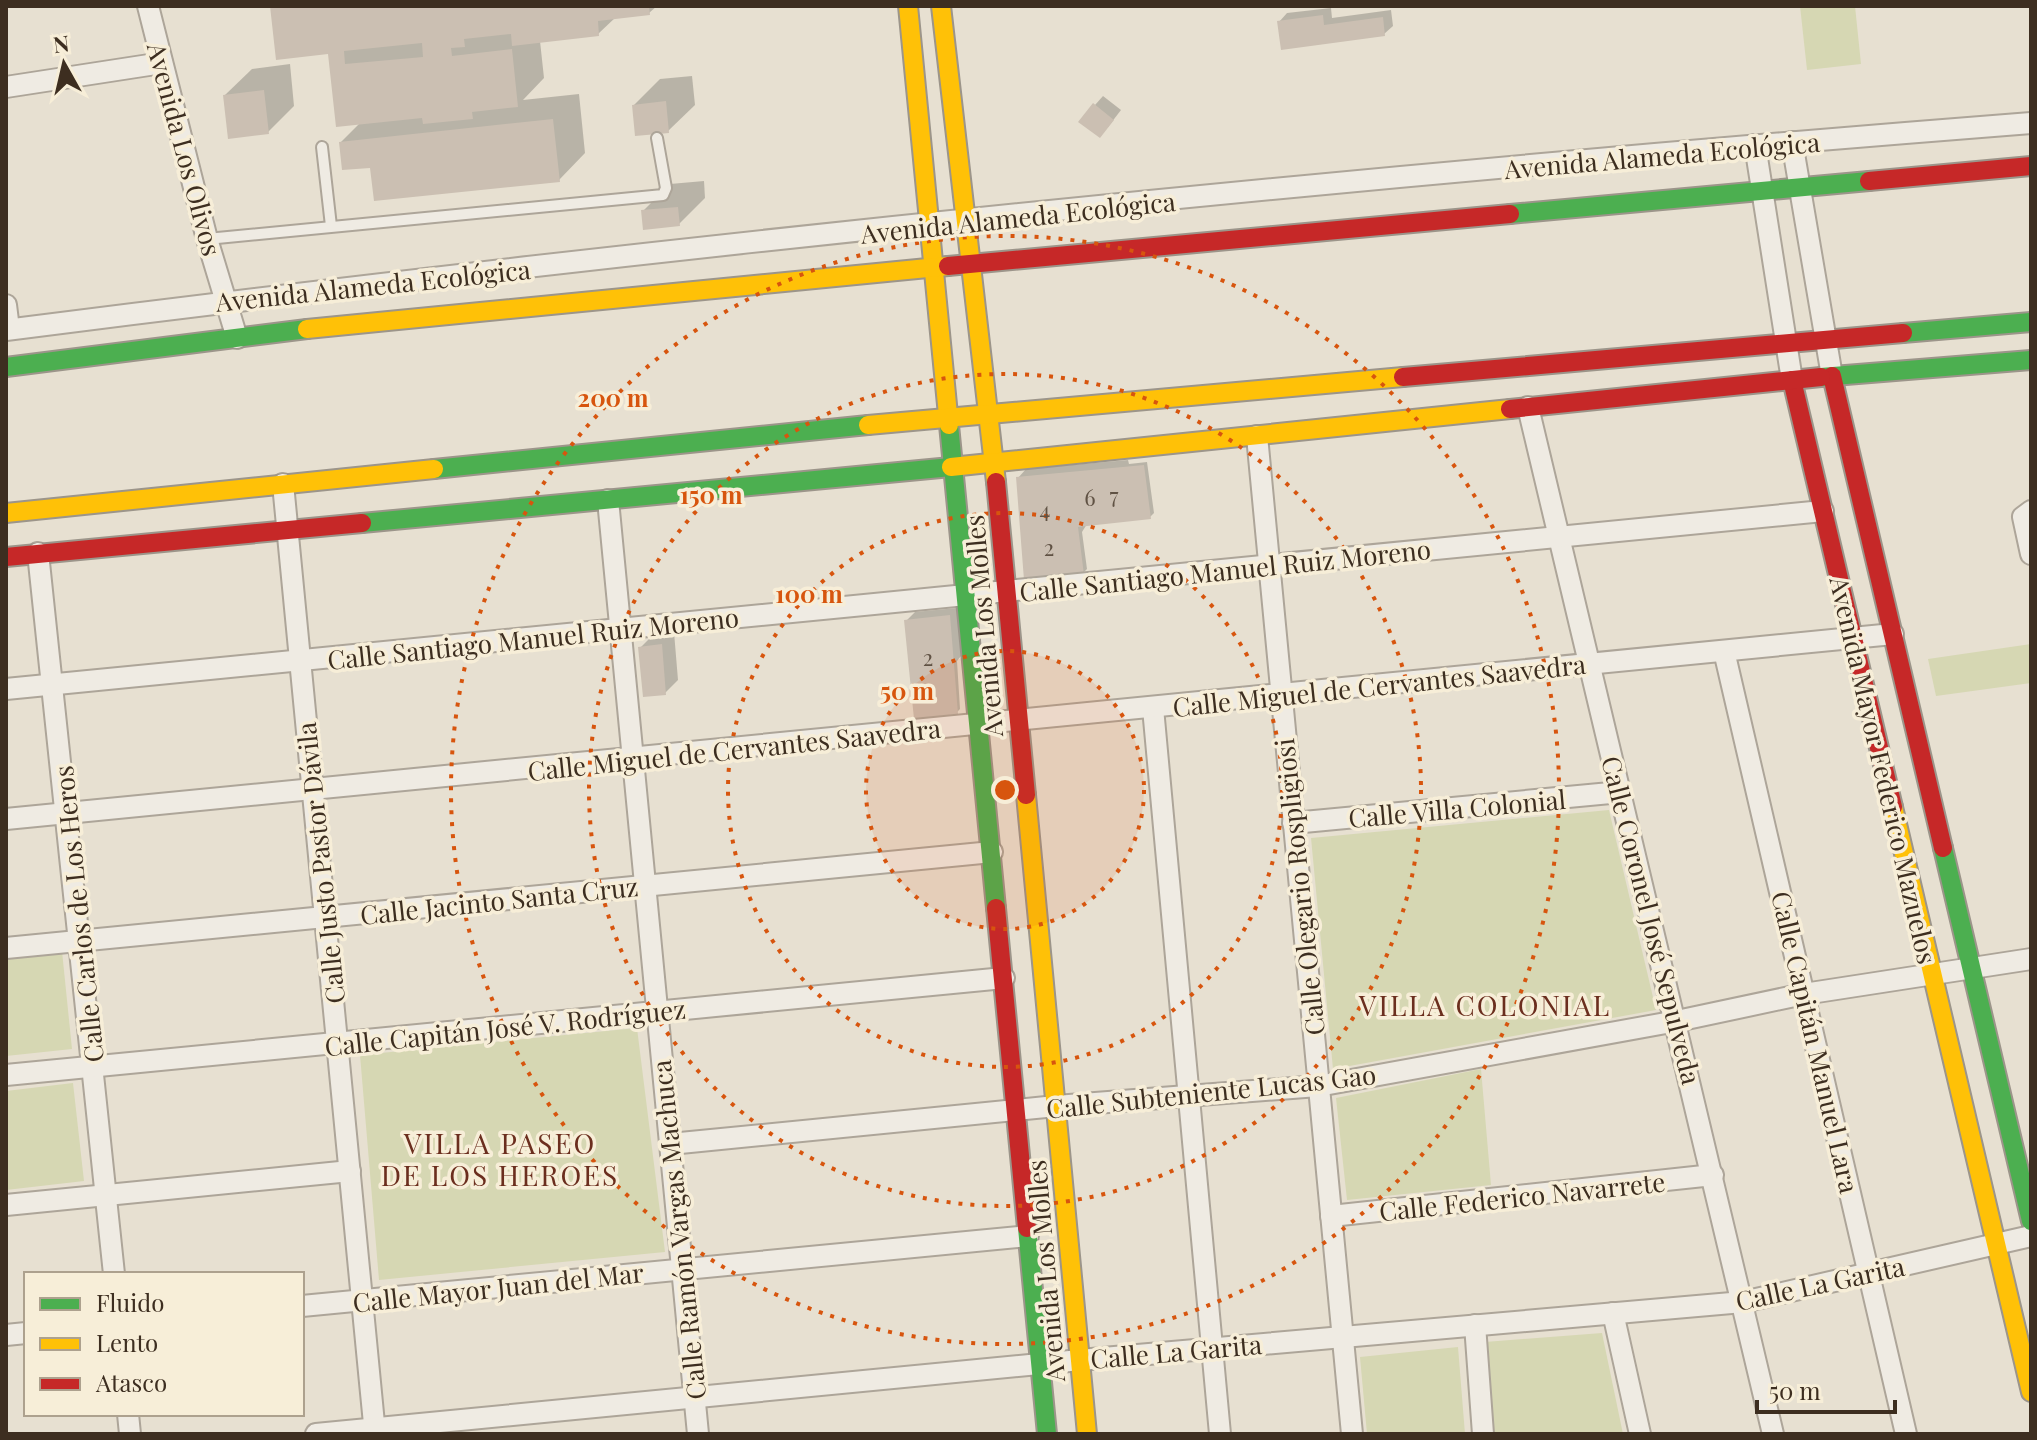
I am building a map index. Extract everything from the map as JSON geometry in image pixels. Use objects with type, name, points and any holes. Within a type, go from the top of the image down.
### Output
[{"type":"street","name":"Avenida Los Olivos","points":[[148,6],[207,239],[237,338]]},
{"type":"street","name":"Avenida Los Molles","points":[[908,6],[968,596],[1047,1434]]},
{"type":"street","name":"Avenida Los Molles","points":[[941,6],[994,463],[1087,1434]]},
{"type":"street","points":[[6,87],[162,63]]},
{"type":"street","name":"Avenida Alameda Ecológica","points":[[7,330],[227,300],[966,221],[1755,145],[2031,123]]},
{"type":"street","name":"Avenida Mayor Federico Mazuelos","points":[[1792,142],[1832,376],[2031,1221]]},
{"type":"street","name":"Avenida Mayor Federico Mazuelos","points":[[1755,145],[1792,380],[2031,1392]]},
{"type":"street","name":"Avenida Alameda Ecológica","points":[[6,367],[403,317],[2031,166]]},
{"type":"street","points":[[6,305],[7,330]]},
{"type":"street","points":[[6,513],[950,417],[2031,322]]},
{"type":"street","points":[[6,557],[955,467],[1832,376],[2031,360]]},
{"type":"street","name":"Calle Coronel José Sepulveda","points":[[1528,407],[1677,1021],[1773,1434]]},
{"type":"street","name":"Calle Olegario Rospligiosi","points":[[1257,436],[1352,1434]]},
{"type":"street","name":"Calle Justo Pastor Dávila","points":[[283,484],[375,1431]]},
{"type":"street","name":"Calle Ramón Vargas Machuca","points":[[608,500],[698,1434]]},
{"type":"street","name":"Calle Santiago Manuel Ruiz Moreno","points":[[6,689],[1823,511]]},
{"type":"street","points":[[2031,511],[2023,517],[2031,554]]},
{"type":"street","name":"Calle Carlos de Los Heros","points":[[38,553],[114,1272]]},
{"type":"street","name":"Calle Miguel de Cervantes Saavedra","points":[[6,819],[1893,634]]},
{"type":"street","name":"Calle Capitán Manuel Lara","points":[[1724,651],[1906,1434]]},
{"type":"street","points":[[1153,708],[1220,1434]]},
{"type":"street","name":"Calle Villa Colonial","points":[[1293,823],[1621,792]]},
{"type":"street","name":"Calle Jacinto Santa Cruz","points":[[6,948],[992,852]]},
{"type":"street","name":"Calle Subteniente Lucas Gao","points":[[670,1144],[1056,1106],[1318,1086],[1677,1021],[1804,994],[2031,959]]},
{"type":"street","name":"Calle Capitán José V. Rodríguez","points":[[6,1075],[1004,978]]},
{"type":"street","points":[[6,1205],[350,1171]]},
{"type":"street","name":"Calle Federico Navarrete","points":[[1331,1216],[1713,1175]]},
{"type":"street","name":"Calle Mayor Juan del Mar","points":[[304,1306],[1028,1236]]},
{"type":"street","name":"Calle La Garita","points":[[316,1434],[375,1431],[1080,1360],[1743,1302],[2031,1236]]},
{"type":"street","points":[[1613,1313],[1640,1434]]},
{"type":"street","points":[[1475,1325],[1483,1434]]},
{"type":"lane","points":[[207,239],[663,195],[666,188],[657,138]]},
{"type":"lane","points":[[322,147],[331,226]]},
{"type":"green space","points":[[1800,6],[1855,6],[1861,64],[1807,70]]},
{"type":"green space","points":[[2031,644],[2031,683],[1936,696],[1928,659]]},
{"type":"green space","points":[[1609,810],[1656,1010],[1333,1069],[1311,838]]},
{"type":"green space","points":[[62,951],[72,1049],[6,1056],[6,957]]},
{"type":"green space","points":[[637,1028],[665,1252],[379,1280],[360,1055]]},
{"type":"green space","points":[[1481,1069],[1491,1185],[1347,1200],[1336,1098]]},
{"type":"green space","points":[[73,1083],[84,1181],[6,1190],[6,1091]]},
{"type":"green space","points":[[1602,1333],[1623,1434],[1492,1434],[1485,1342]]},
{"type":"green space","points":[[1458,1347],[1465,1434],[1367,1434],[1360,1357]]},
{"type":"building","points":[[270,6],[649,6],[650,15],[598,21],[599,36],[512,46],[511,34],[464,39],[465,47],[451,48],[452,56],[512,49],[518,107],[472,112],[473,119],[423,124],[422,118],[336,127],[328,54],[276,60]],"holes":[[[422,43],[423,57],[345,64],[344,51]]]},
{"type":"building","points":[[1323,15],[1324,25],[1383,17],[1385,36],[1281,50],[1277,21]]},
{"type":"building","points":[[264,90],[269,134],[228,139],[223,95]]},
{"type":"building","points":[[666,101],[669,133],[635,136],[632,105]]},
{"type":"building","points":[[1093,103],[1114,120],[1100,138],[1078,122]]},
{"type":"building","points":[[553,119],[560,182],[374,201],[370,168],[342,170],[339,142]]},
{"type":"building","points":[[678,207],[680,226],[643,230],[641,210]]},
{"type":"building","points":[[1144,465],[1151,519],[1078,527],[1084,575],[1024,580],[1016,477]]},
{"type":"building","points":[[950,615],[958,714],[914,719],[904,620]]},
{"type":"building","points":[[662,644],[666,695],[643,697],[638,647]]},
{"type":"traffic: fast","points":[[1510,214],[1869,181]]},
{"type":"traffic: fast","points":[[1903,333],[2031,322]]},
{"type":"traffic: fast","points":[[6,367],[307,329]]},
{"type":"traffic: fast","points":[[1821,377],[2031,360]]},
{"type":"traffic: fast","points":[[434,469],[868,425]]},
{"type":"traffic: fast","points":[[949,425],[996,908]]},
{"type":"traffic: fast","points":[[362,523],[951,467]]},
{"type":"traffic: fast","points":[[1943,848],[2031,1221]]},
{"type":"traffic: fast","points":[[1027,1228],[1047,1434]]},
{"type":"traffic: slow","points":[[908,6],[949,425]]},
{"type":"traffic: slow","points":[[941,6],[996,482]]},
{"type":"traffic: slow","points":[[307,329],[948,266]]},
{"type":"traffic: slow","points":[[868,425],[1403,377]]},
{"type":"traffic: slow","points":[[951,467],[1510,409]]},
{"type":"traffic: slow","points":[[6,513],[434,469]]},
{"type":"traffic: slow","points":[[1026,795],[1087,1434]]},
{"type":"traffic: slow","points":[[1893,807],[2031,1392]]},
{"type":"traffic: jam","points":[[1869,181],[2031,166]]},
{"type":"traffic: jam","points":[[948,266],[1510,214]]},
{"type":"traffic: jam","points":[[1403,377],[1903,333]]},
{"type":"traffic: jam","points":[[1832,376],[1943,848]]},
{"type":"traffic: jam","points":[[1510,409],[1821,377]]},
{"type":"traffic: jam","points":[[1792,380],[1893,807]]},
{"type":"traffic: jam","points":[[996,482],[1026,795]]},
{"type":"traffic: jam","points":[[6,557],[362,523]]},
{"type":"traffic: jam","points":[[996,908],[1027,1228]]},
{"type":"district","name":"VILLA COLONIAL","points":[[1485,1004]]},
{"type":"district","name":"VILLA PASEO DE LOS HEROES","points":[[500,1158]]}]
